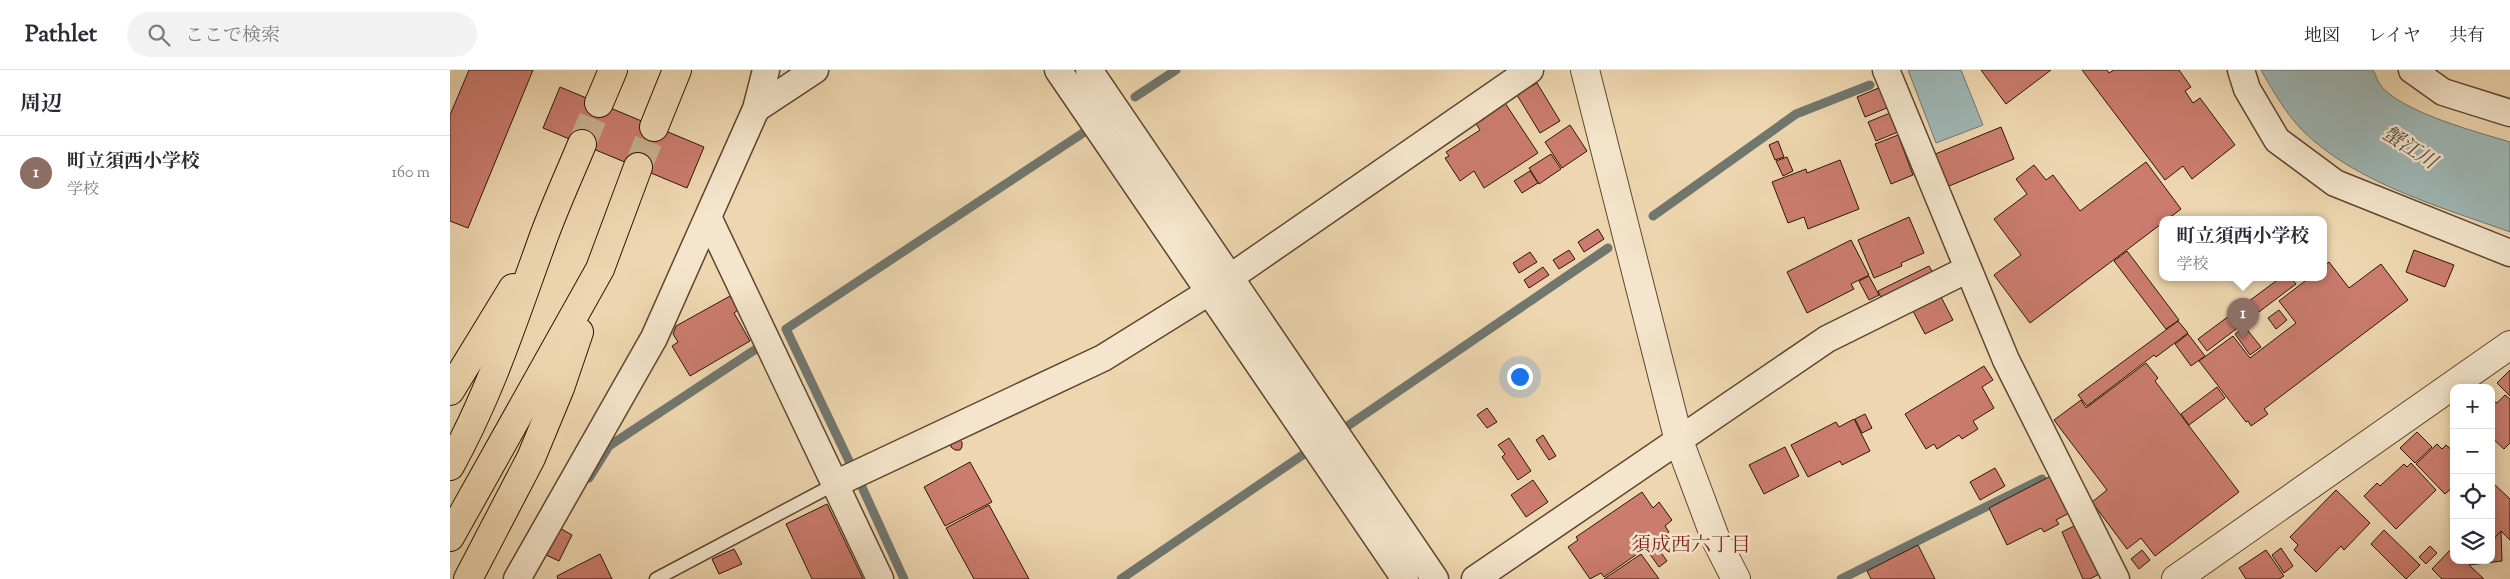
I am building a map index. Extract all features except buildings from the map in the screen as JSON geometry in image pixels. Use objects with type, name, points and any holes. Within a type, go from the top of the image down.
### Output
[{"type":"highway","points":[[599,104],[613,70]]},
{"type":"highway","points":[[654,127],[677,70]]},
{"type":"highway","points":[[450,466],[470,429],[497,368],[540,244],[582,144]]},
{"type":"highway","points":[[468,579],[531,458],[560,388],[600,269],[638,167]]},
{"type":"highway","points":[[450,391],[540,244]]},
{"type":"highway","points":[[450,537],[600,269]]},
{"type":"street","points":[[517,579],[654,338],[709,219],[756,109],[766,70]]},
{"type":"street","points":[[756,109],[815,70]]},
{"type":"street","points":[[1058,70],[1435,579]]},
{"type":"street","points":[[1089,70],[1219,285],[1405,579]]},
{"type":"street","points":[[836,483],[1103,358],[1219,285],[1530,70]]},
{"type":"street","points":[[1585,70],[1679,442],[1716,540],[1736,579]]},
{"type":"street","points":[[1886,70],[2006,360],[2116,579]]},
{"type":"street","points":[[2230,70],[2244,79],[2277,140],[2335,182],[2510,253]]},
{"type":"street","points":[[2412,70],[2444,92],[2510,113]]},
{"type":"street","points":[[709,219],[880,579]]},
{"type":"street","points":[[1476,579],[1827,339],[1968,269]]},
{"type":"street","points":[[2176,579],[2510,345]]},
{"type":"lane","points":[[656,579],[836,483]]},
{"type":"water","points":[[1908,70],[1961,70],[1983,125],[1936,143]]},
{"type":"water","name":"蟹江川","points":[[2261,70],[2373,70],[2382,87],[2407,105],[2442,121],[2510,142],[2510,232],[2400,192],[2347,165],[2323,149],[2302,130],[2285,109]]},
{"type":"waterway","points":[[1135,97],[1176,70]]},
{"type":"waterway","points":[[1653,216],[1796,114],[1870,85]]},
{"type":"waterway","points":[[850,463],[786,329],[1083,133]]},
{"type":"waterway","points":[[1349,425],[1608,248]]},
{"type":"waterway","points":[[589,478],[609,446],[756,349]]},
{"type":"waterway","points":[[1121,579],[1304,454]]},
{"type":"waterway","points":[[1841,579],[2042,479]]},
{"type":"waterway","points":[[861,485],[904,579]]},
{"type":"tunnel","points":[[582,144],[599,103]]},
{"type":"tunnel","points":[[638,167],[654,127]]},
{"type":"place","name":"町立須西小学校","points":[[2243,339]]},
{"type":"district","name":"須成西六丁目","points":[[1691,544]]}]
